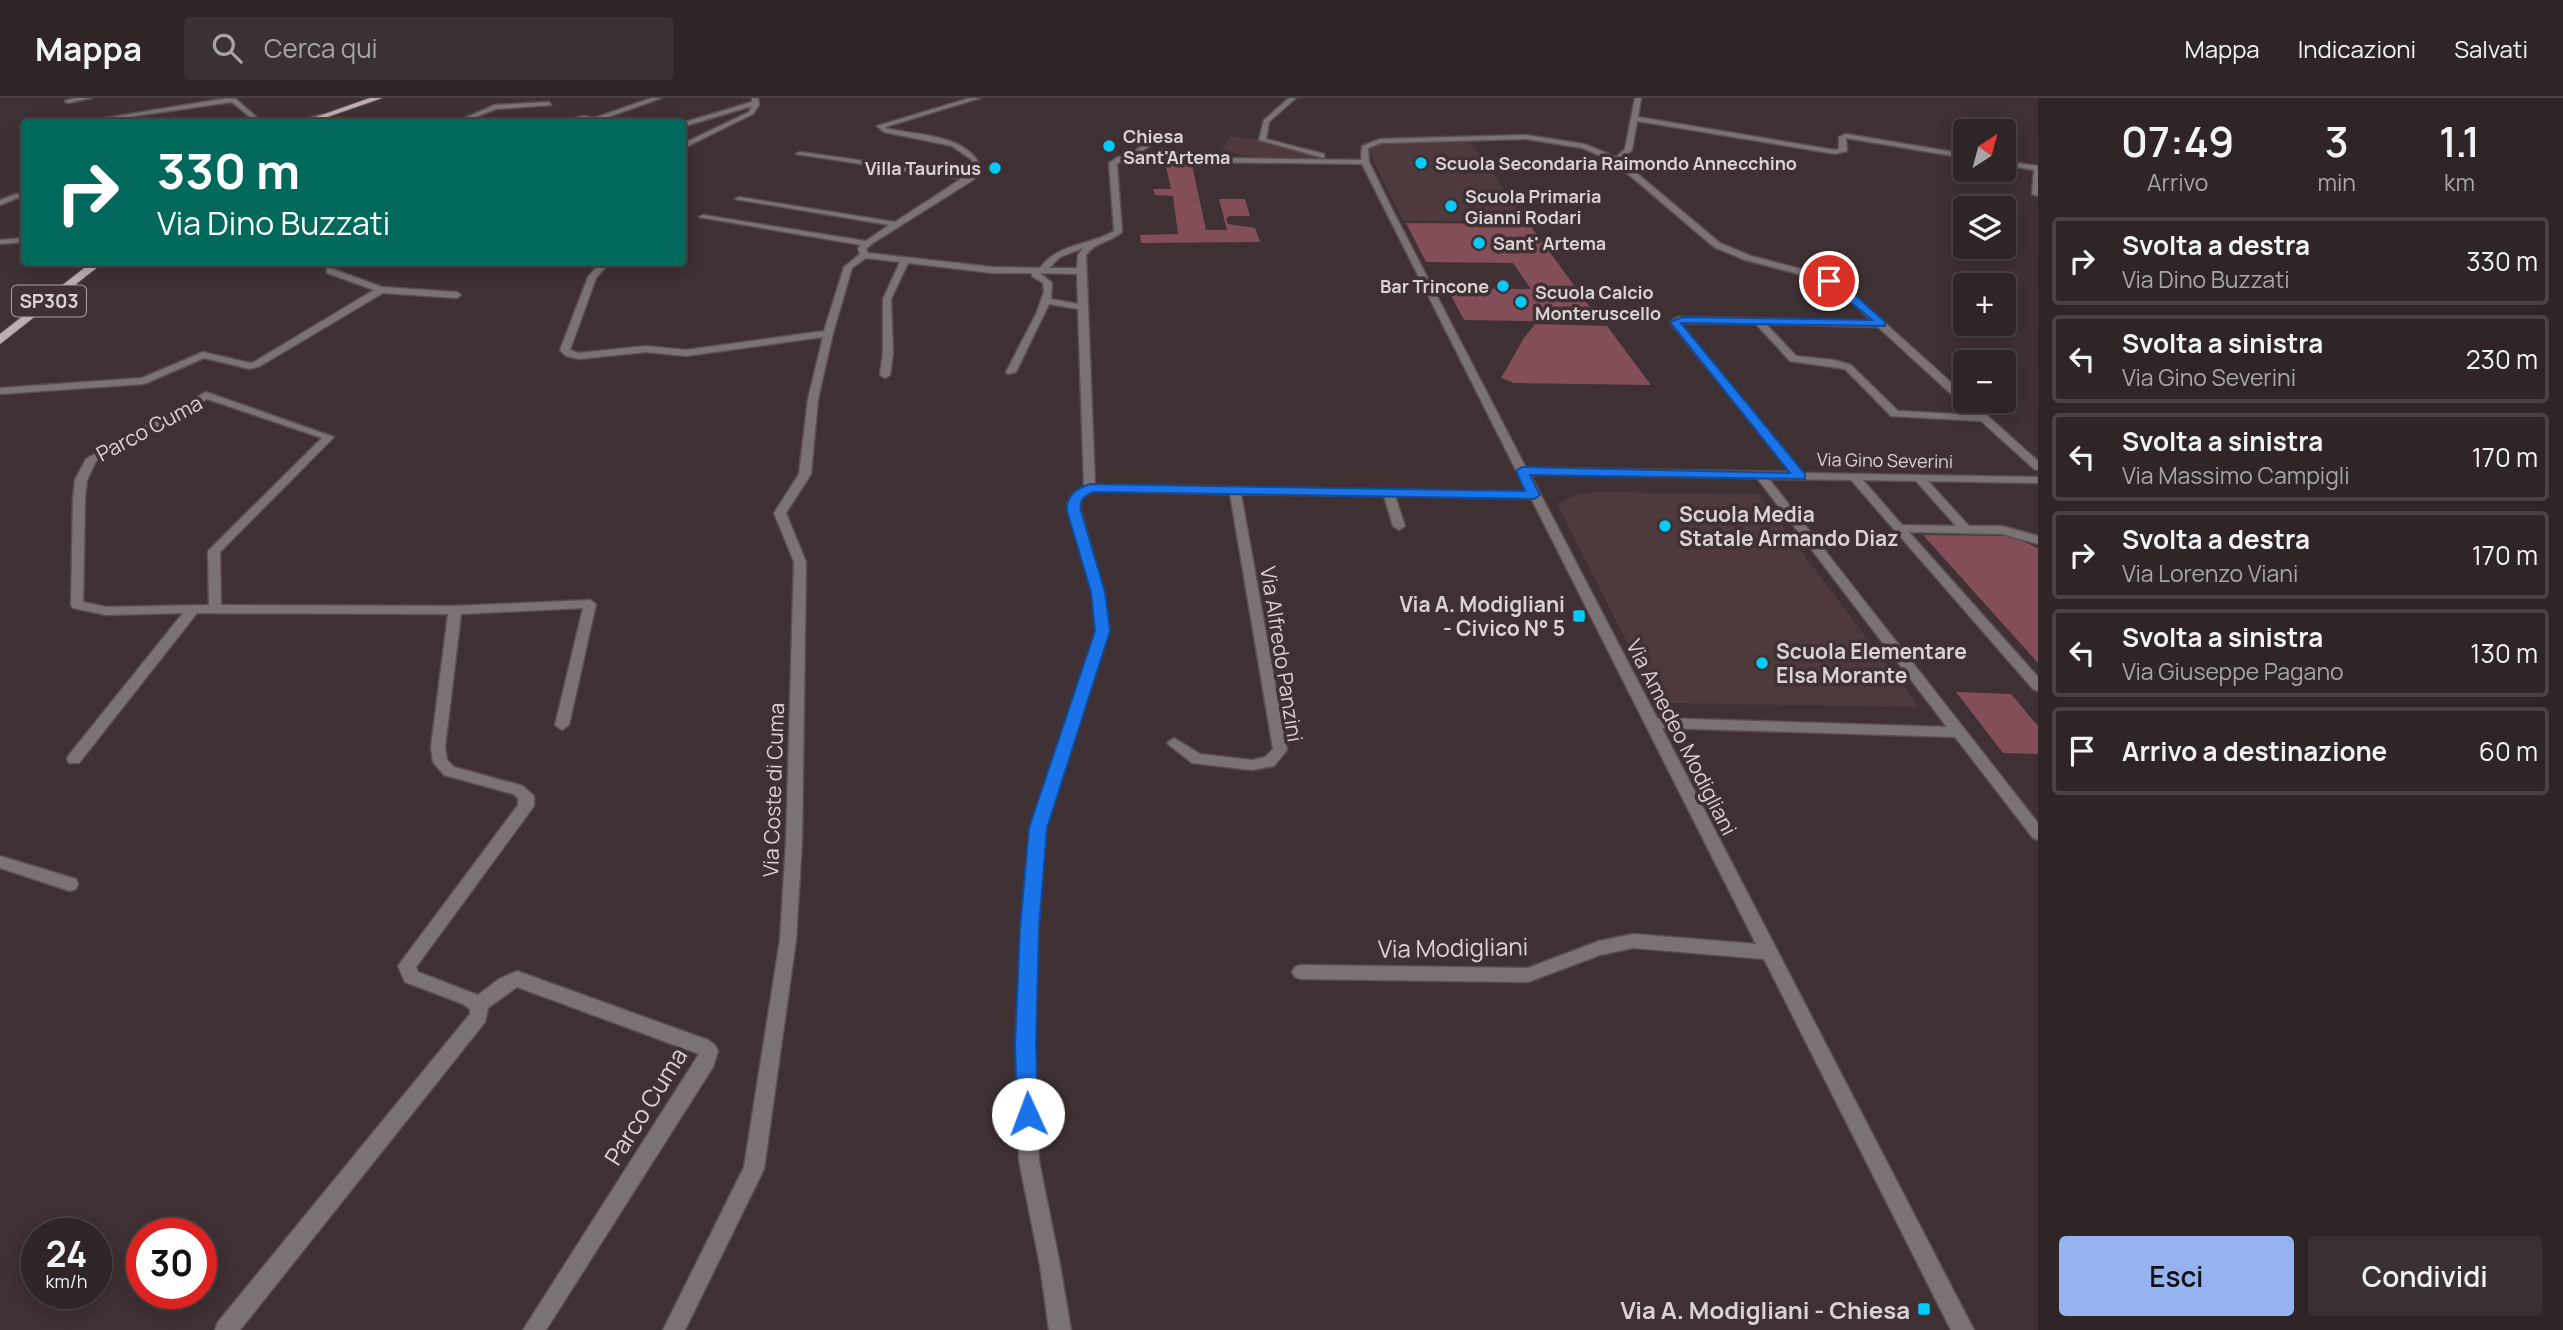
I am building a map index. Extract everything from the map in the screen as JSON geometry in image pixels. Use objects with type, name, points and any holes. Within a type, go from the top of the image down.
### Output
[{"type":"main road","points":[[315,119],[371,99]]},
{"type":"main road","name":"SP303","points":[[0,340],[94,266]]},
{"type":"street","points":[[68,101],[88,98]]},
{"type":"street","points":[[605,119],[658,98]]},
{"type":"street","points":[[703,217],[866,243],[978,171],[975,159],[958,146],[879,128],[977,98]]},
{"type":"street","points":[[1293,98],[1266,121],[1262,140],[1335,161]]},
{"type":"street","points":[[1638,98],[1628,150],[1617,160],[1717,245],[1834,283],[2038,467]]},
{"type":"street","points":[[103,119],[233,99],[255,119]]},
{"type":"street","points":[[686,124],[755,100]]},
{"type":"street","points":[[686,145],[738,122],[751,113],[755,100]]},
{"type":"street","points":[[465,119],[495,107],[549,104]]},
{"type":"street","points":[[310,119],[324,116]]},
{"type":"street","points":[[1635,119],[1835,152],[1843,151],[1842,137],[1846,136],[1953,154]]},
{"type":"street","name":"Via Amedeo Modigliani","points":[[1617,160],[1570,142],[1526,137],[1380,141],[1368,144],[1363,151],[1365,162],[1534,495],[1964,1330]]},
{"type":"street","points":[[1127,159],[1150,143]]},
{"type":"street","points":[[800,154],[970,178]]},
{"type":"street","points":[[1011,372],[1046,301],[1049,288],[1046,281],[1036,275],[1039,270],[1055,255],[1065,250],[1089,246],[1118,232],[1113,163],[1127,159],[1365,162]]},
{"type":"street","points":[[2016,165],[2038,168],[2036,194]]},
{"type":"street","points":[[0,203],[19,196]]},
{"type":"street","points":[[739,199],[895,224]]},
{"type":"street","points":[[0,242],[21,240]]},
{"type":"street","name":"Via Coste di Cuma","points":[[674,1330],[754,1169],[788,940],[794,841],[800,562],[780,513],[805,474],[813,399],[828,333],[848,267],[864,255],[862,248],[866,243]]},
{"type":"street","points":[[1089,246],[1082,255],[1081,273],[1090,488]]},
{"type":"street","points":[[1065,250],[1082,255]]},
{"type":"street","points":[[864,255],[992,270],[1081,273]]},
{"type":"street","points":[[885,375],[887,299],[905,260]]},
{"type":"street","points":[[602,266],[592,277],[565,350],[569,354],[579,356],[646,349],[687,353],[828,333]]},
{"type":"street","points":[[330,271],[381,290],[457,295]]},
{"type":"street","points":[[0,391],[144,380],[203,355],[250,366],[381,290]]},
{"type":"street","points":[[1046,301],[1082,307]]},
{"type":"street","points":[[1800,477],[1675,324],[1676,320],[1882,324]]},
{"type":"street","points":[[1758,321],[1793,359],[1848,367],[1895,414],[1983,418]]},
{"type":"street","name":"Parco Cuma","points":[[215,610],[214,551],[329,437],[206,395],[91,458],[81,480],[79,499],[77,606],[106,611],[455,610],[590,604],[562,725]]},
{"type":"street","name":"Via Gino Severini","points":[[1522,471],[2038,480]]},
{"type":"street","points":[[1761,477],[2038,834]]},
{"type":"street","points":[[1854,477],[2038,687]]},
{"type":"street","points":[[1919,478],[1965,529]]},
{"type":"street","points":[[1060,1330],[1029,1161],[1025,1044],[1038,828],[1102,631],[1098,592],[1073,504],[1078,495],[1090,488],[1389,495],[1534,495]]},
{"type":"street","name":"Via Alfredo Panzini","points":[[1174,743],[1198,759],[1252,765],[1269,762],[1280,750],[1235,492]]},
{"type":"street","points":[[1389,495],[1399,526]]},
{"type":"street","points":[[1898,527],[2013,531],[2038,540]]},
{"type":"street","points":[[74,759],[193,610]]},
{"type":"street","points":[[455,610],[438,747],[440,762],[449,771],[518,790],[526,796],[526,806],[407,966],[411,977],[479,1005]]},
{"type":"street","points":[[1651,723],[1959,732]]},
{"type":"street","points":[[0,862],[70,884]]},
{"type":"street","name":"Via Modigliani","points":[[1301,972],[1528,975],[1600,948],[1633,941],[1769,952]]},
{"type":"street","name":"Parco Cuma","points":[[231,1329],[479,1016],[479,1005],[505,984],[517,979],[702,1046],[709,1051],[707,1061],[534,1330]]},
{"type":"shaded area","points":[[1231,136],[1257,140],[1321,158],[1256,157],[1220,151]]},
{"type":"shaded area","points":[[1469,140],[1527,221],[1403,221],[1374,162],[1370,148],[1372,145],[1380,142]]},
{"type":"shaded area","points":[[1165,162],[1192,165],[1206,230],[1227,230],[1219,199],[1245,199],[1250,216],[1229,216],[1226,219],[1228,224],[1255,228],[1260,242],[1141,243],[1140,235],[1178,234],[1173,196],[1155,195],[1153,189],[1171,189]]},
{"type":"shaded area","points":[[1406,223],[1529,224],[1601,322],[1464,320],[1447,288],[1531,289],[1513,263],[1426,262]]},
{"type":"shaded area","points":[[1535,324],[1607,326],[1651,385],[1514,383],[1501,378]]},
{"type":"shaded area","points":[[1578,494],[1758,494],[1919,707],[1658,703],[1557,504]]},
{"type":"shaded area","points":[[1923,535],[2011,536],[2038,548],[2038,663]]},
{"type":"shaded area","points":[[1956,692],[2011,694],[2038,726],[2038,754],[2003,753]]},
{"type":"place","name":"Chiesa Sant'Artema","points":[[1109,146]]},
{"type":"place","name":"Scuola Secondaria Raimondo Annecchino","points":[[1421,163]]},
{"type":"place","name":"Villa Taurinus","points":[[995,168]]},
{"type":"place","name":"Scuola Primaria Gianni Rodari","points":[[1451,206]]},
{"type":"place","name":"Sant' Artema","points":[[1479,243]]},
{"type":"place","name":"Bar Trincone","points":[[1503,286]]},
{"type":"place","name":"Scuola Calcio Monteruscello","points":[[1521,302]]},
{"type":"place","name":"Scuola Media Statale Armando Diaz","points":[[1665,526]]},
{"type":"place","name":"Via A. Modigliani - Civico N° 5","points":[[1579,616]]},
{"type":"place","name":"Scuola Elementare Elsa Morante","points":[[1762,663]]},
{"type":"place","name":"Via A. Modigliani - Chiesa","points":[[1924,1309]]},
{"type":"route","points":[[1028,1114],[1025,1044],[1038,828],[1102,631],[1098,592],[1074,511],[1073,504],[1078,495],[1090,488],[1398,495],[1534,495],[1522,471],[1800,477],[1675,322],[1882,324],[1840,287],[1829,281]]}]
